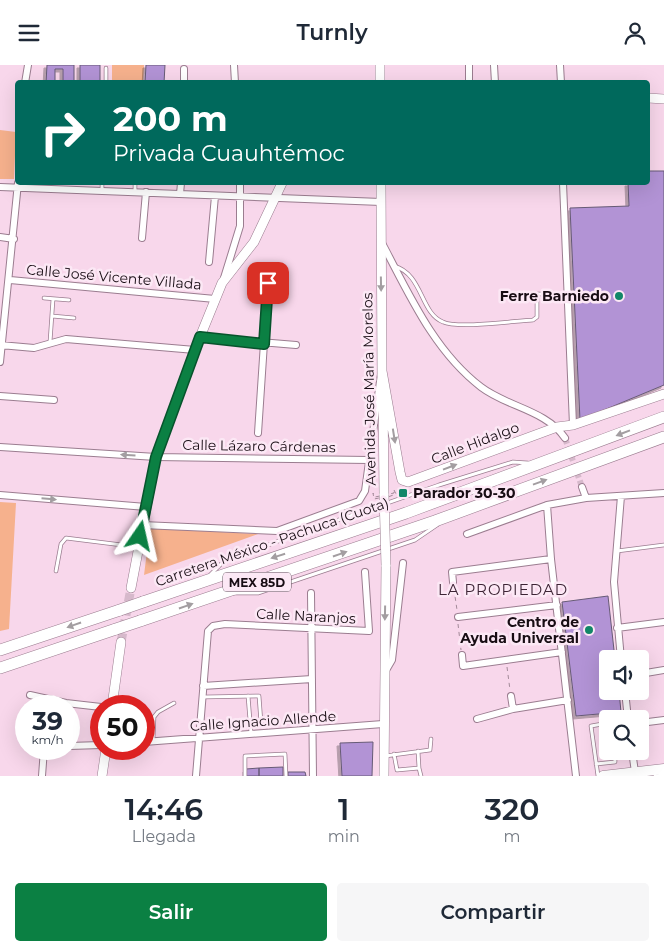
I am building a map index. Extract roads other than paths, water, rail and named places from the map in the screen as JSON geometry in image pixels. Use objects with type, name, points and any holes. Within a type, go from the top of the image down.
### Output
[{"type":"highway","name":"Carretera México - Pachuca (Cuota)","points":[[0,650],[406,513],[664,417]]},
{"type":"highway","name":"MEX 85D","points":[[0,668],[444,517],[664,437]]},
{"type":"main road","points":[[380,65],[380,80]]},
{"type":"main road","points":[[650,99],[664,99]]},
{"type":"main road","points":[[131,588],[156,457],[195,350],[222,283],[254,242],[281,185]]},
{"type":"main road","name":"Avenida José María Morelos","points":[[381,185],[382,496],[386,565],[383,724],[389,755],[384,776]]},
{"type":"main road","name":"Calle Hidalgo","points":[[382,367],[400,472],[404,482],[411,482],[557,427],[573,425],[664,394]]},
{"type":"main road","points":[[114,695],[121,642]]},
{"type":"main road","points":[[102,776],[104,760]]},
{"type":"main road","points":[[603,776],[664,769]]},
{"type":"street","points":[[26,80],[28,65]]},
{"type":"street","points":[[234,65],[235,80]]},
{"type":"street","points":[[469,65],[469,80]]},
{"type":"street","points":[[494,65],[495,80]]},
{"type":"street","points":[[560,65],[561,80]]},
{"type":"street","points":[[184,69],[184,80]]},
{"type":"street","points":[[0,362],[10,280],[18,185]]},
{"type":"street","points":[[0,187],[18,185],[215,196],[381,202]]},
{"type":"street","points":[[180,185],[180,193]]},
{"type":"street","name":"Calle José Vicente Villada","points":[[222,283],[238,234],[240,185]]},
{"type":"street","points":[[563,185],[573,425]]},
{"type":"street","points":[[142,238],[146,192]]},
{"type":"street","points":[[208,262],[215,196]]},
{"type":"street","points":[[0,237],[14,239]]},
{"type":"street","points":[[380,240],[429,330],[457,366],[490,393],[557,427],[565,438]]},
{"type":"street","name":"Calle José Vicente Villada","points":[[10,280],[215,299]]},
{"type":"street","points":[[258,433],[268,283]]},
{"type":"street","points":[[200,337],[264,344],[296,345]]},
{"type":"street","points":[[1,345],[34,347],[66,339],[195,350]]},
{"type":"street","points":[[142,525],[277,531],[359,501],[365,491],[382,367]]},
{"type":"street","points":[[0,396],[54,401]]},
{"type":"street","name":"Calle Lázaro Cárdenas","points":[[0,447],[156,457],[369,460]]},
{"type":"street","points":[[582,487],[586,499]]},
{"type":"street","points":[[467,534],[547,505],[586,499],[664,493]]},
{"type":"street","points":[[0,495],[146,507]]},
{"type":"street","points":[[620,650],[614,581],[621,496]]},
{"type":"street","points":[[547,505],[551,559],[576,776]]},
{"type":"street","points":[[453,582],[452,573],[551,559]]},
{"type":"street","points":[[384,673],[392,660],[403,563]]},
{"type":"street","name":"Calle Naranjos","points":[[204,686],[208,631],[213,626],[225,623],[369,631],[365,572]]},
{"type":"street","points":[[311,593],[313,776]]},
{"type":"street","points":[[458,617],[557,605]]},
{"type":"street","points":[[618,628],[664,622]]},
{"type":"street","points":[[462,655],[464,666],[562,652]]},
{"type":"street","points":[[649,672],[664,670]]},
{"type":"street","points":[[196,776],[204,686],[312,679]]},
{"type":"street","points":[[510,696],[512,709]]},
{"type":"street","points":[[477,719],[512,709],[568,700]]},
{"type":"street","points":[[649,722],[664,720]]},
{"type":"street","name":"Calle Ignacio Allende","points":[[155,741],[312,731],[383,724]]},
{"type":"street","points":[[42,776],[43,760]]},
{"type":"street","points":[[633,760],[635,772]]},
{"type":"lane","points":[[106,68],[106,80]]},
{"type":"lane","points":[[102,185],[102,190]]},
{"type":"lane","points":[[135,185],[135,192]]},
{"type":"lane","points":[[394,265],[410,273],[435,317],[449,324],[533,320],[537,317],[537,293],[550,294]]},
{"type":"lane","points":[[44,298],[69,300]]},
{"type":"lane","points":[[50,342],[53,299]]},
{"type":"lane","points":[[52,316],[74,318]]},
{"type":"lane","points":[[56,571],[61,544],[66,538],[138,547]]},
{"type":"lane","points":[[617,551],[664,545]]},
{"type":"lane","points":[[248,696],[251,734]]},
{"type":"lane","points":[[202,697],[260,696],[261,723]]},
{"type":"lane","points":[[155,716],[174,703]]},
{"type":"lane","points":[[598,776],[590,726],[599,724]]},
{"type":"lane","points":[[419,768],[397,769],[389,755],[431,749],[431,739]]},
{"type":"lane","points":[[418,751],[421,776]]},
{"type":"lane","points":[[245,776],[245,755],[285,754],[286,776]]},
{"type":"lane","points":[[596,765],[615,762],[615,760]]},
{"type":"lane","points":[[655,776],[664,775]]},
{"type":"tunnel","points":[[565,438],[582,487]]},
{"type":"tunnel","points":[[121,642],[131,588]]},
{"type":"place","name":"Ferre Barniedo","points":[[619,296]]},
{"type":"place","name":"Parador 30-30","points":[[403,493]]},
{"type":"place","name":"Centro de Ayuda Universal","points":[[589,630]]},
{"type":"district","name":"LA PROPIEDAD","points":[[503,589]]}]
